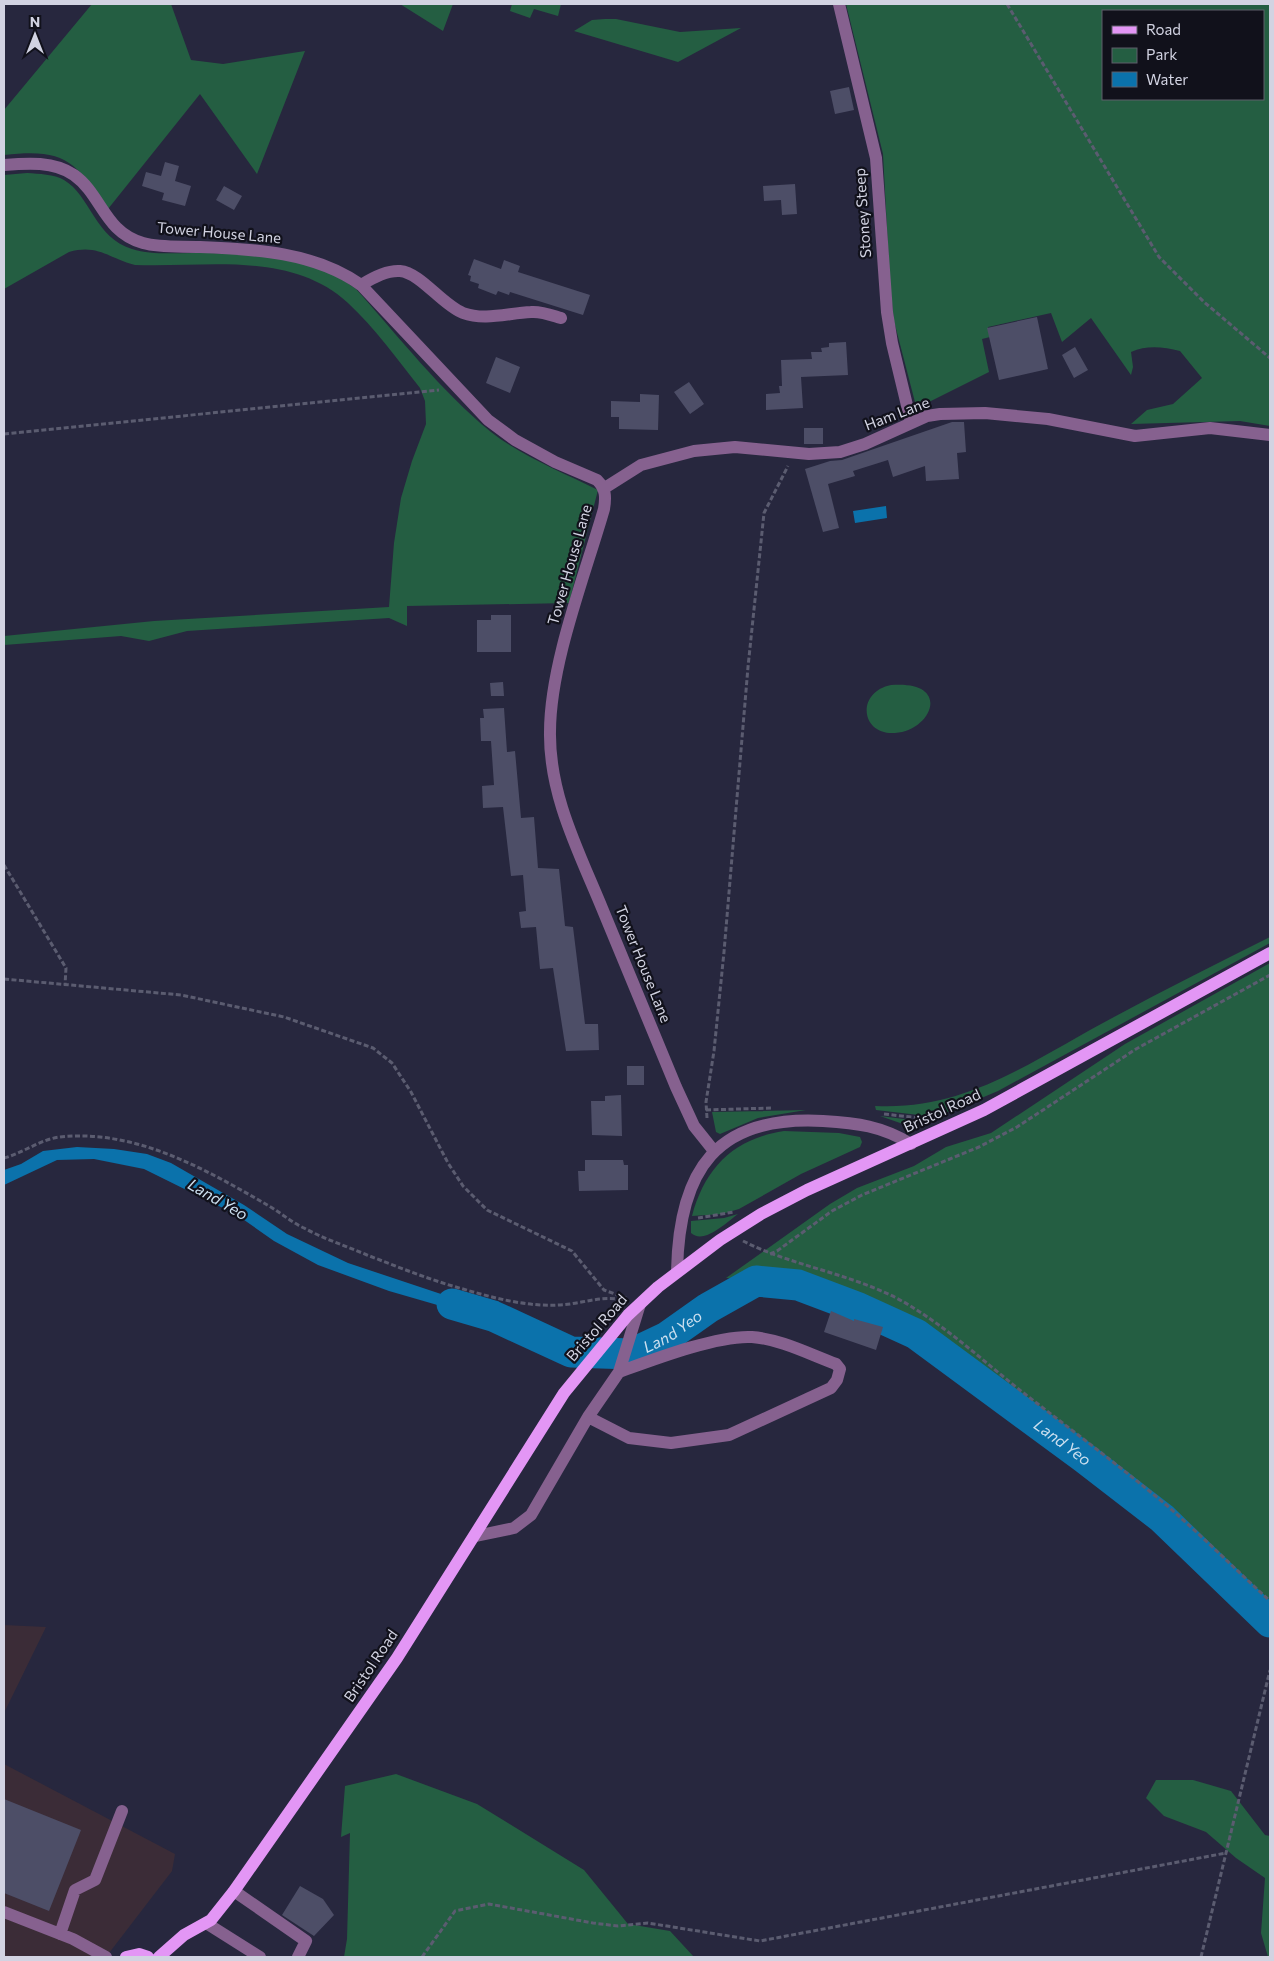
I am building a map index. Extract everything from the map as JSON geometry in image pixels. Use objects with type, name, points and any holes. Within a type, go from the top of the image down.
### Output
[{"type":"main road","name":"Bristol Road","points":[[159,1957],[184,1935],[211,1920],[234,1891],[397,1658],[476,1536],[559,1401],[585,1365],[628,1315],[640,1304],[677,1271],[761,1214],[807,1190],[984,1110],[1270,953]]},
{"type":"main road","points":[[126,1957],[139,1954],[148,1957]]},
{"type":"street","name":"Stoney Steep","points":[[840,4],[876,158],[887,312],[892,343],[911,422]]},
{"type":"street","name":"Tower House Lane","points":[[4,165],[55,166],[73,174],[82,182],[107,218],[120,231],[143,243],[267,252],[293,256],[347,275],[361,285],[488,420],[516,440],[556,462],[597,480],[604,489],[606,499],[604,508],[558,671],[550,732],[553,770],[570,831],[676,1087],[694,1126],[714,1152]]},
{"type":"street","points":[[361,285],[374,277],[399,271],[410,274],[451,307],[463,313],[483,317],[533,311],[561,318]]},
{"type":"street","name":"Ham Lane","points":[[604,489],[630,470],[694,451],[735,446],[809,454],[848,449],[865,444],[911,422],[940,414],[985,413],[1072,423],[1128,435],[1210,428],[1270,435]]},
{"type":"street","points":[[677,1271],[678,1239],[683,1214],[700,1171],[714,1152],[724,1143],[748,1130],[778,1122],[792,1121],[830,1122],[875,1128],[892,1133],[911,1144]]},
{"type":"street","points":[[476,1536],[514,1528],[531,1515],[588,1417],[621,1366],[640,1304]]},
{"type":"street","points":[[588,1417],[629,1438],[671,1443],[729,1435],[831,1388],[837,1380],[840,1369],[836,1364],[772,1341],[751,1337],[727,1340],[621,1366]]},
{"type":"street","points":[[60,1934],[75,1890],[95,1880],[122,1811]]},
{"type":"street","points":[[234,1891],[306,1941],[298,1957]]},
{"type":"street","points":[[4,1912],[60,1934],[106,1957]]},
{"type":"street","points":[[206,1923],[260,1957]]},
{"type":"path","points":[[1007,4],[1159,257],[1204,302],[1270,358]]},
{"type":"path","points":[[4,434],[446,389],[452,382]]},
{"type":"path","points":[[706,1102],[714,1051],[724,952],[747,676],[764,513],[785,468],[803,463],[809,454]]},
{"type":"path","points":[[4,865],[66,968],[65,985]]},
{"type":"path","points":[[770,1254],[777,1251],[832,1211],[862,1195],[979,1147],[1017,1127],[1136,1049],[1270,975]]},
{"type":"path","points":[[4,979],[191,997],[284,1017],[373,1048],[392,1063],[463,1186],[488,1210],[572,1251],[604,1290],[640,1304]]},
{"type":"path","points":[[4,1158],[21,1154],[40,1143],[58,1137],[106,1139],[150,1147],[176,1156],[321,1236],[461,1289],[512,1302],[540,1305],[576,1304],[611,1297],[640,1304]]},
{"type":"path","points":[[763,1251],[880,1291],[911,1306],[959,1340],[1033,1401],[1102,1452],[1166,1505],[1270,1602]]},
{"type":"path","points":[[1201,1957],[1270,1670]]},
{"type":"path","points":[[422,1957],[455,1910],[489,1904],[593,1923],[618,1926],[648,1923],[760,1941],[1226,1854]]},
{"type":"shaded area","points":[[4,1625],[46,1627],[4,1713]]},
{"type":"shaded area","points":[[4,1764],[175,1854],[172,1871],[106,1957],[4,1957]]},
{"type":"green space","points":[[92,4],[171,4],[191,60],[223,64],[305,51],[257,174],[200,94],[108,209],[86,179],[66,161],[55,156],[41,154],[4,155],[4,110]]},
{"type":"green space","points":[[400,4],[453,4],[443,31]]},
{"type":"green space","points":[[512,4],[561,4],[558,16],[534,9],[530,18],[510,11]]},
{"type":"green space","points":[[846,4],[1270,4],[1270,426],[1240,421],[1131,424],[1147,410],[1173,404],[1202,378],[1180,351],[1155,347],[1131,352],[1133,367],[1131,375],[1091,318],[1062,342],[1051,313],[988,327],[990,337],[982,339],[989,372],[921,406],[916,406],[894,321],[890,284],[883,154]]},
{"type":"green space","points":[[616,19],[680,32],[741,28],[678,62],[574,31],[592,20]]},
{"type":"green space","points":[[27,173],[51,175],[64,180],[73,187],[109,236],[132,249],[154,253],[213,253],[278,258],[320,269],[356,289],[404,345],[455,399],[491,432],[529,457],[598,490],[569,603],[407,606],[407,626],[389,618],[187,631],[149,641],[121,636],[4,645],[4,636],[154,621],[389,607],[394,543],[401,498],[426,424],[425,401],[420,388],[377,333],[348,303],[325,286],[300,275],[274,268],[246,265],[135,265],[96,251],[79,250],[69,252],[4,289],[4,175]]},
{"type":"green space","points":[[891,685],[910,686],[923,690],[929,697],[930,706],[926,716],[919,724],[908,730],[895,733],[883,732],[875,727],[869,721],[867,712],[872,696],[880,689]]},
{"type":"green space","points":[[1270,937],[1270,943],[998,1091],[936,1117],[876,1110],[875,1106],[909,1105],[941,1100],[971,1091],[1000,1079],[1153,996]]},
{"type":"green space","points":[[1270,963],[1270,1614],[1172,1520],[1081,1449],[1061,1436],[1029,1423],[934,1344],[857,1309],[802,1290],[762,1280],[726,1278],[830,1204],[857,1188],[914,1166],[946,1147],[991,1133],[1125,1044]]},
{"type":"green space","points":[[806,1110],[758,1118],[720,1134],[716,1132],[712,1112]]},
{"type":"green space","points":[[880,1116],[928,1122],[903,1124]]},
{"type":"green space","points":[[784,1131],[839,1133],[860,1137],[862,1142],[860,1147],[801,1174],[739,1209],[722,1214],[692,1216],[705,1184],[713,1170],[724,1158],[750,1141]]},
{"type":"green space","points":[[738,1214],[722,1227],[709,1234],[696,1236],[691,1233],[691,1221],[724,1218]]},
{"type":"green space","points":[[396,1774],[477,1804],[584,1870],[628,1924],[670,1931],[694,1957],[344,1957],[347,1939],[350,1833],[341,1837],[345,1786]]},
{"type":"green space","points":[[1156,1780],[1193,1780],[1231,1791],[1265,1835],[1270,1836],[1270,1957],[1268,1957],[1261,1933],[1265,1878],[1236,1858],[1206,1832],[1164,1816],[1146,1798]]},
{"type":"water","points":[[886,506],[887,518],[855,523],[853,511]]},
{"type":"water","points":[[77,1147],[114,1149],[147,1154],[171,1163],[244,1205],[287,1234],[348,1263],[495,1312],[488,1324],[465,1313],[389,1291],[318,1265],[274,1241],[237,1215],[144,1169],[94,1159],[57,1160],[4,1185],[4,1170],[21,1164],[43,1151]]},
{"type":"building","points":[[849,87],[854,110],[835,114],[830,91]]},
{"type":"building","points":[[165,162],[179,166],[175,181],[191,186],[185,206],[162,200],[164,193],[142,186],[146,172],[161,176]]},
{"type":"building","points":[[795,184],[797,214],[782,215],[781,200],[764,201],[763,186]]},
{"type":"building","points":[[224,186],[242,196],[234,210],[216,200]]},
{"type":"building","points":[[474,259],[501,269],[504,260],[520,266],[518,272],[590,295],[583,315],[510,292],[509,295],[498,291],[496,295],[478,288],[479,284],[470,281],[471,276],[468,275]]},
{"type":"building","points":[[1037,317],[1048,369],[999,380],[987,328]]},
{"type":"building","points":[[846,342],[848,375],[801,377],[803,408],[766,410],[766,394],[780,393],[779,386],[782,386],[781,360],[812,359],[811,352],[822,352],[821,348],[829,347],[829,343]]},
{"type":"building","points":[[1075,347],[1088,370],[1074,378],[1062,355]]},
{"type":"building","points":[[496,357],[520,367],[510,393],[486,383]]},
{"type":"building","points":[[689,382],[704,404],[690,414],[674,392]]},
{"type":"building","points":[[640,394],[659,395],[658,430],[619,429],[619,417],[611,417],[611,401],[640,402]]},
{"type":"building","points":[[952,422],[964,422],[966,452],[957,453],[959,479],[926,481],[925,466],[893,477],[888,460],[853,471],[855,476],[828,484],[839,528],[823,532],[805,469],[830,461],[842,460]]},
{"type":"building","points":[[804,428],[823,428],[823,444],[804,444]]},
{"type":"building","points":[[491,615],[511,615],[511,652],[477,652],[477,620],[491,620]]},
{"type":"building","points":[[503,682],[504,696],[491,696],[490,683]]},
{"type":"building","points":[[504,708],[507,752],[515,751],[521,818],[534,817],[538,868],[559,869],[565,926],[573,927],[585,1024],[598,1024],[599,1050],[566,1051],[553,968],[540,969],[536,927],[521,928],[519,912],[526,911],[523,875],[511,876],[503,807],[483,808],[482,786],[494,785],[491,741],[481,741],[480,718],[484,718],[483,709]]},
{"type":"building","points":[[627,1066],[644,1066],[644,1085],[627,1085]]},
{"type":"building","points":[[621,1095],[622,1136],[592,1135],[591,1101],[605,1101],[605,1096]]},
{"type":"building","points":[[585,1160],[623,1160],[624,1165],[628,1165],[628,1190],[579,1191],[578,1171],[585,1171]]},
{"type":"building","points":[[831,1311],[854,1321],[854,1319],[883,1327],[876,1350],[824,1332]]},
{"type":"building","points":[[4,1799],[81,1830],[49,1911],[4,1893]]},
{"type":"building","points":[[300,1886],[323,1899],[334,1915],[314,1936],[282,1915]]},
{"type":"waterway","name":"Land Yeo","points":[[452,1304],[493,1316],[571,1352],[631,1354],[667,1337],[708,1308],[756,1281],[798,1285],[859,1308],[916,1334],[1083,1457],[1162,1518],[1270,1622]]}]
